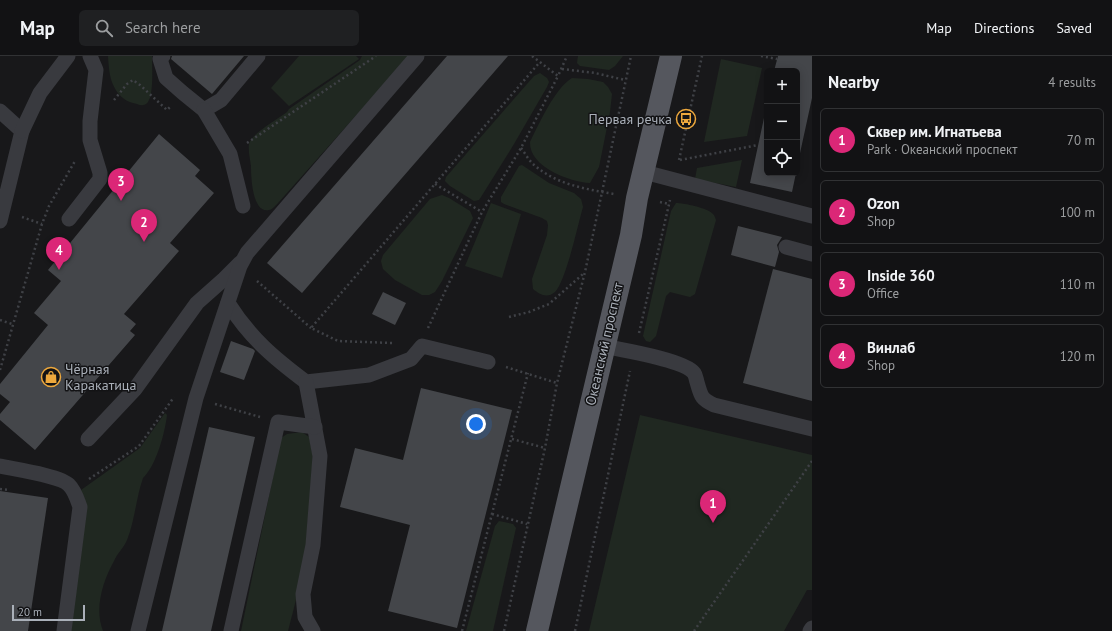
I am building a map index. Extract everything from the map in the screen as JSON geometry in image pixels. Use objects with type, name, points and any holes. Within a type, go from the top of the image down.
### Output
[{"type":"main road","name":"Океанский проспект","points":[[537,631],[603,346],[631,235],[670,56]]},
{"type":"lane","points":[[0,221],[22,131],[40,93],[68,56]]},
{"type":"lane","points":[[69,219],[100,179],[100,173],[90,140],[90,121],[96,70],[90,56]]},
{"type":"lane","points":[[163,56],[160,59],[166,78],[204,110],[230,154],[243,206]]},
{"type":"lane","points":[[204,110],[221,100],[258,56]]},
{"type":"lane","points":[[138,631],[196,398],[247,252],[417,56]]},
{"type":"lane","points":[[0,111],[22,131]]},
{"type":"lane","points":[[644,172],[812,216]]},
{"type":"lane","points":[[786,247],[812,254]]},
{"type":"lane","points":[[88,439],[135,390],[197,303],[242,263]]},
{"type":"lane","points":[[228,303],[240,322],[254,338],[280,362],[306,382],[320,456],[313,545],[303,594],[305,617],[313,631]]},
{"type":"lane","points":[[306,382],[369,374],[411,358],[422,346],[488,362]]},
{"type":"lane","points":[[603,346],[634,352],[688,368],[695,374],[700,395],[714,405],[812,429]]},
{"type":"lane","points":[[231,631],[278,422],[315,427]]},
{"type":"lane","points":[[0,466],[68,483],[73,490],[80,507],[64,631]]},
{"type":"path","points":[[230,154],[376,56]]},
{"type":"path","points":[[532,56],[539,63],[558,76]]},
{"type":"path","points":[[422,346],[425,335],[482,212],[521,148],[562,69],[567,56]]},
{"type":"path","points":[[504,631],[545,448],[557,382],[585,272],[631,56]]},
{"type":"path","points":[[761,56],[777,59]]},
{"type":"path","points":[[311,328],[539,63]]},
{"type":"path","points":[[562,69],[595,73],[625,80]]},
{"type":"path","points":[[110,103],[127,84],[133,80],[140,84],[167,110]]},
{"type":"path","points":[[0,370],[12,324],[42,224],[49,206],[72,164],[90,140]]},
{"type":"path","points":[[680,160],[758,145]]},
{"type":"path","points":[[521,148],[532,162],[544,173],[553,178],[601,192],[669,204]]},
{"type":"path","points":[[436,184],[482,212]]},
{"type":"path","points":[[242,263],[311,328],[338,341],[394,344]]},
{"type":"path","points":[[510,317],[549,304],[585,272]]},
{"type":"path","points":[[0,320],[12,324]]},
{"type":"path","points":[[462,631],[528,373],[557,382]]},
{"type":"path","points":[[196,398],[278,422]]},
{"type":"path","points":[[512,439],[545,448]]},
{"type":"path","points":[[73,490],[139,446]]},
{"type":"path","points":[[694,631],[812,461]]},
{"type":"path","points":[[0,489],[4,490]]},
{"type":"path","points":[[492,514],[527,524]]},
{"type":"shaded area","points":[[108,56],[152,56],[152,86],[150,98],[147,103],[141,105],[131,102],[124,99],[119,94],[111,79]]},
{"type":"shaded area","points":[[299,56],[356,56],[359,59],[289,106],[271,88]]},
{"type":"shaded area","points":[[362,56],[409,56],[276,205],[270,210],[263,210],[256,200],[252,185],[249,149],[251,140],[255,135],[289,109],[360,60]]},
{"type":"shaded area","points":[[578,56],[623,56],[615,66],[609,70],[580,66],[577,63]]},
{"type":"shaded area","points":[[721,59],[762,68],[747,136],[704,142]]},
{"type":"shaded area","points":[[540,73],[547,78],[549,82],[547,87],[479,200],[474,201],[450,186],[445,181],[446,177],[534,76]]},
{"type":"shaded area","points":[[572,78],[603,82],[612,94],[599,167],[590,183],[572,180],[552,172],[536,159],[531,151],[530,142],[548,107],[560,90]]},
{"type":"shaded area","points":[[742,160],[736,187],[695,179],[697,168]]},
{"type":"shaded area","points":[[522,165],[549,183],[574,193],[581,199],[583,207],[563,276],[555,292],[549,295],[540,294],[533,289],[532,279],[547,235],[547,221],[501,202],[501,197],[519,166]]},
{"type":"shaded area","points":[[442,195],[470,211],[473,218],[442,281],[435,292],[429,295],[422,295],[395,280],[383,269],[381,261],[383,255],[430,199]]},
{"type":"shaded area","points":[[491,203],[521,214],[502,278],[465,266]]},
{"type":"shaded area","points":[[676,203],[690,205],[706,210],[715,216],[716,220],[695,294],[690,297],[670,292],[666,296],[656,336],[650,342],[646,341],[643,336],[671,211]]},
{"type":"shaded area","points":[[165,413],[167,415],[162,440],[152,466],[143,478],[127,540],[115,558],[103,586],[99,613],[103,631],[71,631],[87,506],[81,490],[140,448]]},
{"type":"shaded area","points":[[640,415],[812,455],[812,590],[807,590],[784,631],[589,631]]},
{"type":"shaded area","points":[[302,432],[309,437],[313,457],[306,545],[298,592],[288,631],[241,631],[281,438],[287,434]]},
{"type":"shaded area","points":[[499,521],[513,524],[516,528],[493,631],[466,631],[495,526]]},
{"type":"building","points":[[172,56],[244,56],[212,94],[171,59]]},
{"type":"building","points":[[447,56],[508,56],[302,293],[267,263]]},
{"type":"building","points":[[778,56],[812,56],[812,98],[800,153],[800,68],[775,68]]},
{"type":"building","points":[[764,118],[764,176],[795,176],[792,192],[750,183]]},
{"type":"building","points":[[159,134],[200,170],[195,176],[214,193],[170,243],[179,251],[124,314],[136,324],[130,331],[135,335],[35,450],[0,420],[0,414],[10,402],[0,394],[0,384],[48,325],[34,313],[61,281],[48,270]]},
{"type":"building","points":[[738,226],[782,237],[777,245],[779,252],[775,267],[731,255]]},
{"type":"building","points":[[773,269],[812,279],[812,401],[743,383]]},
{"type":"building","points":[[383,292],[406,303],[395,325],[372,314]]},
{"type":"building","points":[[231,341],[255,351],[244,380],[220,372]]},
{"type":"building","points":[[421,388],[512,410],[457,628],[388,611],[410,525],[340,507],[355,448],[403,460]]},
{"type":"building","points":[[209,427],[255,437],[211,631],[162,631]]},
{"type":"building","points":[[0,491],[48,498],[28,631],[0,631]]},
{"type":"place","name":"Первая речка","points":[[686,119]]},
{"type":"place","name":"Inside 360","points":[[121,201]]},
{"type":"place","name":"Ozon","points":[[144,242]]},
{"type":"place","name":"Винлаб","points":[[59,270]]},
{"type":"place","name":"Чёрная Каракатица","points":[[51,377]]},
{"type":"place","name":"Cквер им. Игнатьева","points":[[713,523]]}]
